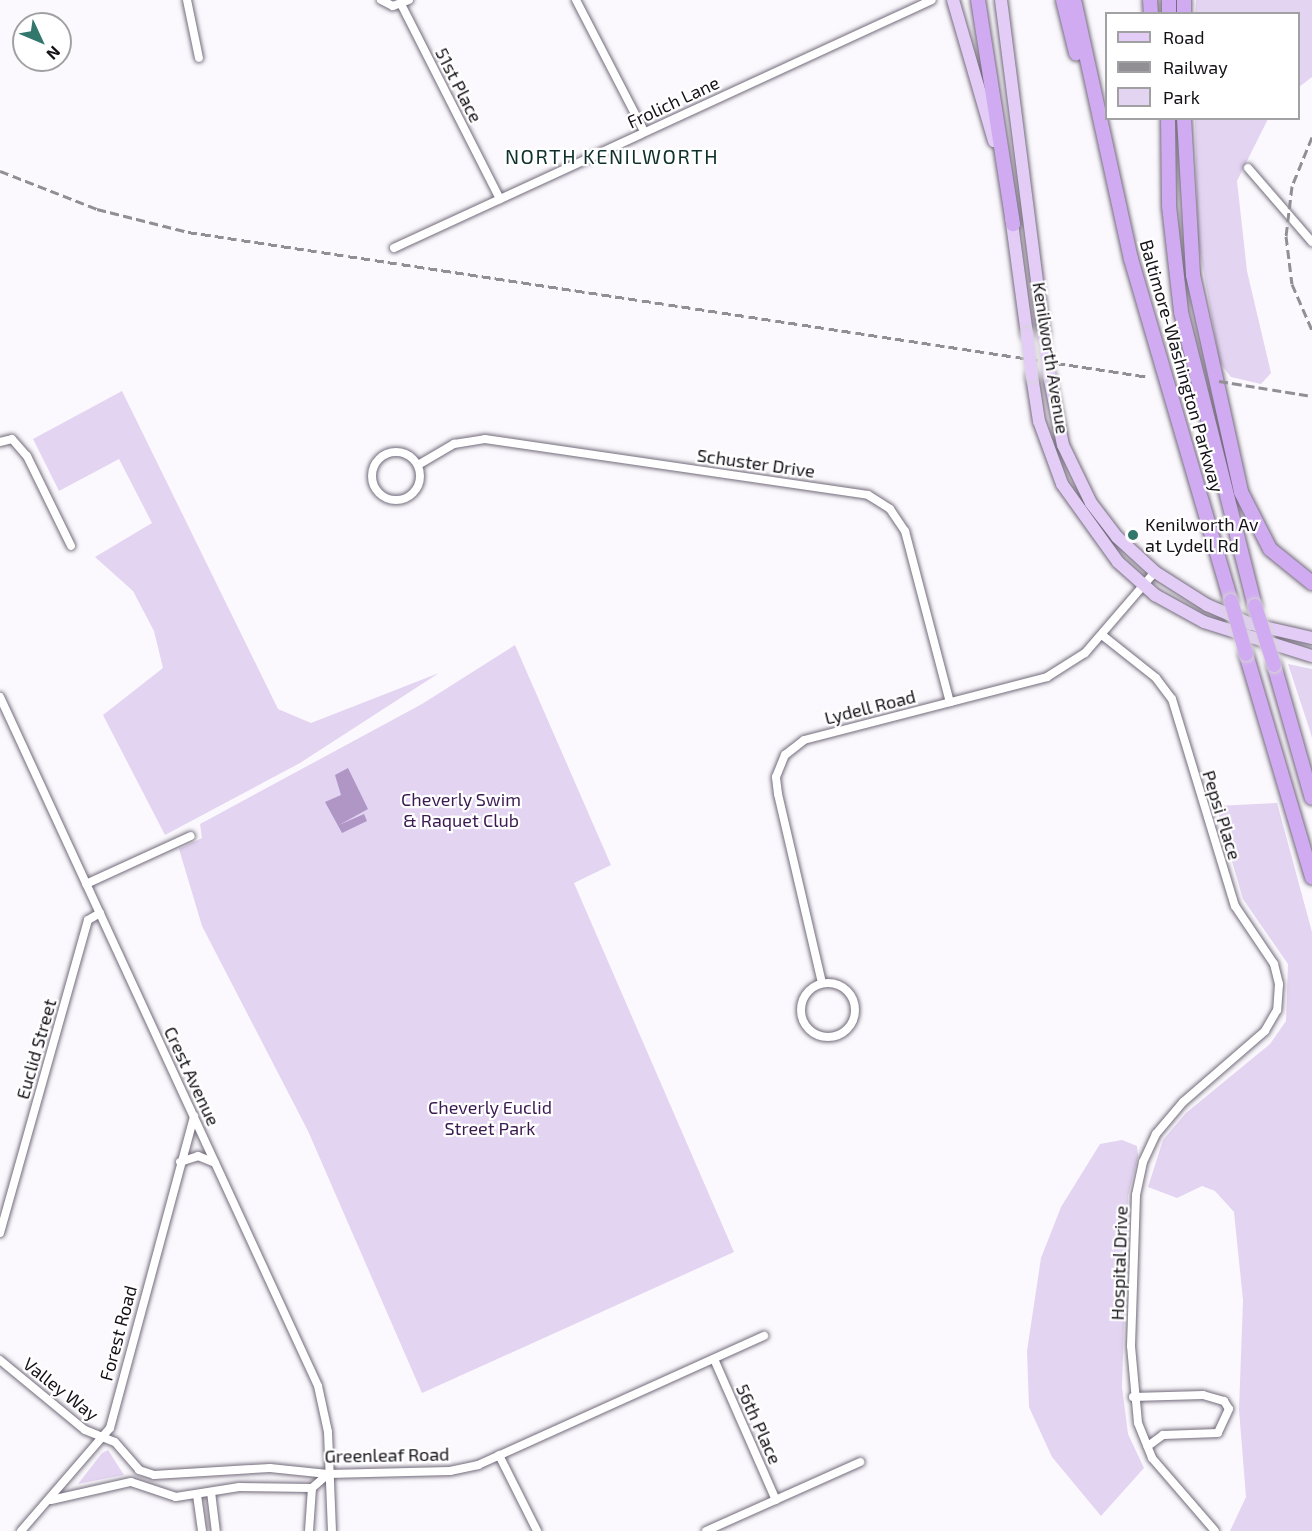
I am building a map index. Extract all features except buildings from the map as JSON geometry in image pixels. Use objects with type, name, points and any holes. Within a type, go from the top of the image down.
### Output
[{"type":"highway","points":[[978,0],[1013,224]]},
{"type":"highway","points":[[1063,0],[1095,114]]},
{"type":"highway","name":"Baltimore-Washington Parkway","points":[[1074,0],[1095,114],[1231,602],[1312,877]]},
{"type":"highway","points":[[1162,120],[1168,175]]},
{"type":"highway","name":"Baltimore-Washington Parkway","points":[[1168,120],[1168,175],[1174,270],[1187,345],[1255,606],[1312,798]]},
{"type":"highway","points":[[1184,120],[1192,275],[1241,492],[1270,549],[1312,583]]},
{"type":"main road","name":"Kenilworth Avenue","points":[[953,0],[978,71],[1013,224],[1039,421],[1062,484],[1097,538],[1143,586],[1222,630],[1312,656]]},
{"type":"main road","name":"Kenilworth Avenue","points":[[1001,0],[1049,375],[1063,445],[1082,485],[1117,537],[1155,572],[1227,615],[1312,638]]},
{"type":"street","points":[[187,0],[199,58]]},
{"type":"street","name":"51st Place","points":[[381,0],[405,2],[500,199]]},
{"type":"street","points":[[576,0],[644,131]]},
{"type":"street","name":"Frolich Lane","points":[[394,248],[932,0]]},
{"type":"street","points":[[1248,168],[1312,242]]},
{"type":"street","points":[[0,442],[12,439],[27,456],[71,546]]},
{"type":"street","name":"Schuster Drive","points":[[418,465],[454,444],[485,439],[868,495],[890,509],[905,531],[950,702]]},
{"type":"street","points":[[389,452],[408,455],[418,465],[419,484],[403,499],[382,495],[373,484],[374,464],[389,452]]},
{"type":"street","name":"Lydell Road","points":[[822,983],[778,794],[780,765],[804,740],[1047,677],[1066,668],[1102,635],[1155,572]]},
{"type":"street","name":"Pepsi Place","points":[[1102,635],[1164,685],[1172,699],[1234,906],[1277,975],[1272,1022]]},
{"type":"street","name":"Crest Avenue","points":[[0,698],[318,1386],[328,1432],[328,1474],[334,1489],[332,1531]]},
{"type":"street","points":[[86,884],[191,836]]},
{"type":"street","name":"Euclid Street","points":[[0,1233],[88,920],[100,913]]},
{"type":"street","points":[[822,983],[838,984],[854,1002],[851,1025],[830,1038],[814,1034],[801,1014],[803,998],[822,983]]},
{"type":"street","name":"Hospital Drive","points":[[1215,1531],[1148,1446],[1133,1397],[1135,1213],[1143,1162],[1167,1120],[1272,1022]]},
{"type":"street","name":"Forest Road","points":[[21,1531],[106,1437],[194,1116]]},
{"type":"street","points":[[180,1162],[198,1156],[216,1164]]},
{"type":"street","name":"Greenleaf Road","points":[[139,1470],[171,1478],[270,1467],[328,1474],[450,1471],[499,1455],[764,1336]]},
{"type":"street","name":"56th Place","points":[[714,1359],[776,1500]]},
{"type":"street","name":"Valley Way","points":[[0,1360],[85,1430],[106,1437]]},
{"type":"street","points":[[1133,1397],[1203,1395],[1224,1401],[1229,1409],[1218,1433],[1175,1433],[1148,1446]]},
{"type":"street","points":[[50,1501],[131,1482],[139,1470],[106,1437]]},
{"type":"street","points":[[499,1455],[537,1531]]},
{"type":"street","points":[[706,1531],[860,1462]]},
{"type":"street","points":[[309,1531],[312,1488],[328,1474]]},
{"type":"street","name":"Greenleaf Road","points":[[131,1482],[165,1496],[312,1488]]},
{"type":"street","points":[[211,1492],[216,1531]]},
{"type":"street","points":[[197,1495],[202,1531]]},
{"type":"green space","points":[[1196,0],[1312,0],[1312,77],[1300,86],[1300,12],[1195,12]]},
{"type":"green space","points":[[1195,120],[1268,120],[1237,181],[1247,271],[1271,373],[1261,384],[1231,377],[1220,363],[1198,241]]},
{"type":"green space","points":[[122,391],[278,709],[311,723],[439,673],[300,763],[165,835],[103,715],[163,668],[154,631],[133,591],[95,557],[152,523],[119,459],[59,491],[33,439]]},
{"type":"green space","name":"Cheverly Euclid Street Park","points":[[515,645],[611,865],[574,883],[734,1252],[422,1393],[308,1131],[202,926],[179,849],[202,838],[200,824],[422,704]]},
{"type":"green space","points":[[1288,664],[1312,669],[1312,738],[1310,731]]},
{"type":"green space","points":[[1277,803],[1312,932],[1312,1531],[1230,1531],[1246,1497],[1239,1410],[1243,1300],[1234,1212],[1215,1191],[1202,1186],[1177,1198],[1148,1187],[1163,1140],[1186,1113],[1270,1044],[1286,1021],[1288,964],[1243,899],[1216,806]]},
{"type":"green space","points":[[1122,1140],[1137,1146],[1138,1156],[1128,1196],[1122,1387],[1128,1434],[1144,1468],[1101,1516],[1052,1457],[1029,1407],[1027,1351],[1041,1258],[1061,1207],[1100,1144]]},
{"type":"green space","points":[[108,1450],[124,1475],[78,1484],[102,1453]]},
{"type":"shaded area","points":[[348,768],[368,809],[339,825],[364,814],[367,821],[342,833],[325,802],[341,795],[335,775]]},
{"type":"railway","points":[[1312,137],[1292,186],[1286,236],[1292,284],[1312,330]]},
{"type":"railway","points":[[0,171],[97,209],[188,232],[1149,377]]},
{"type":"railway","points":[[1219,381],[1312,396]]},
{"type":"place","name":"Kenilworth Av at Lydell Rd","points":[[1133,535]]},
{"type":"district","name":"NORTH KENILWORTH","points":[[612,156]]},
{"type":"park label","name":"Cheverly Swim & Raquet Club","points":[[461,810]]}]
